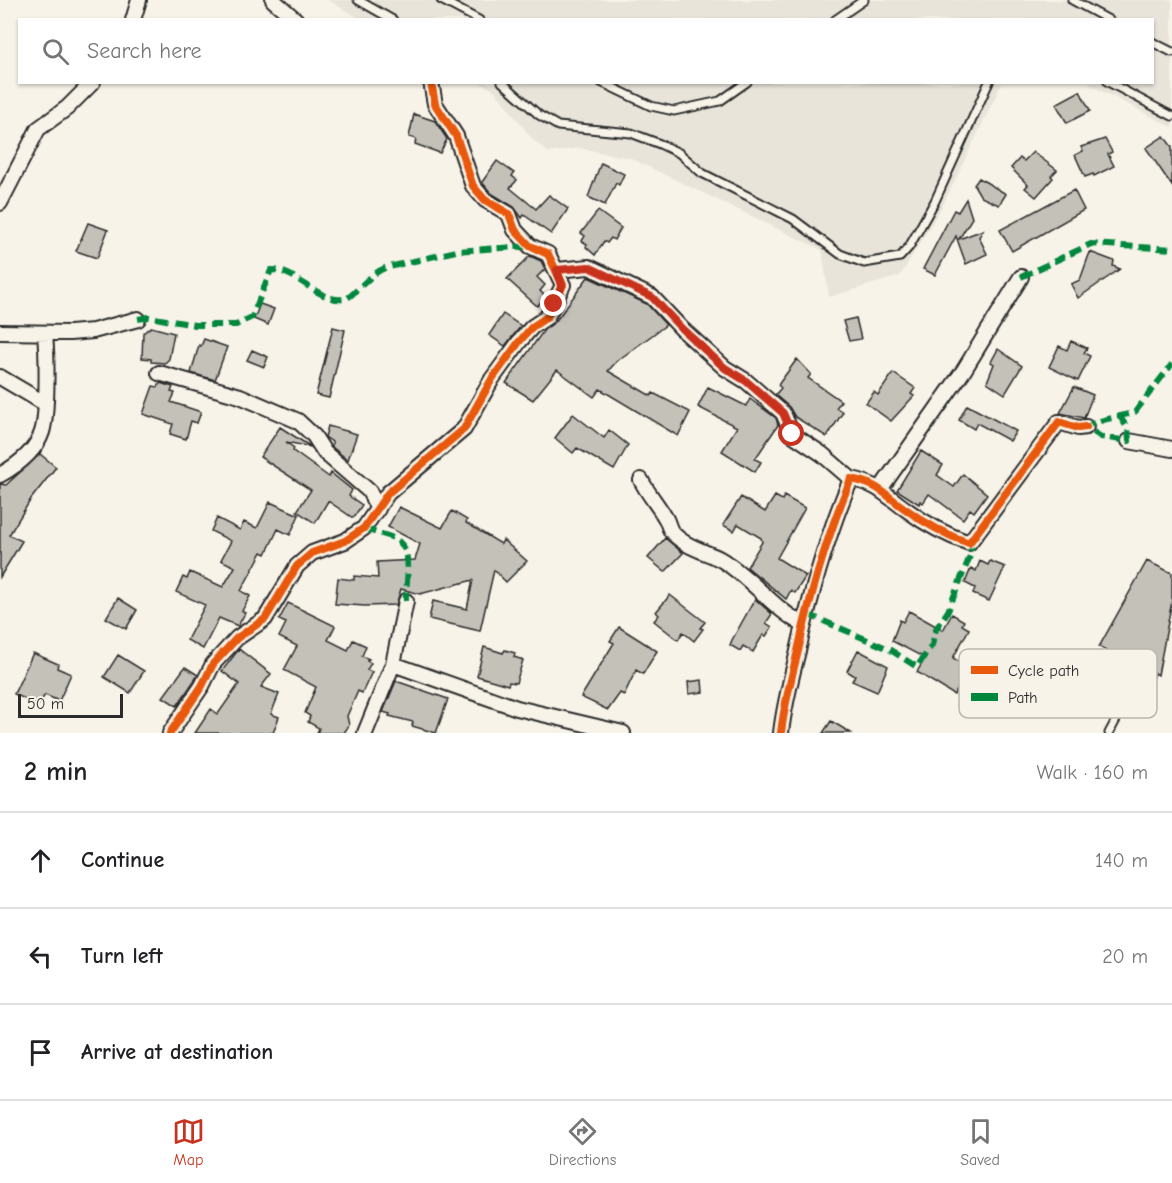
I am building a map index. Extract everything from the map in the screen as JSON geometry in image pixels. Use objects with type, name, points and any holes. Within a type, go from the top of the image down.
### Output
[{"type":"street","points":[[134,18],[140,0]]},
{"type":"street","points":[[273,0],[295,18]]},
{"type":"street","points":[[0,203],[38,129],[67,108],[91,84]]},
{"type":"street","points":[[170,733],[202,686],[213,664],[237,638],[265,619],[297,566],[312,552],[345,541],[364,528],[400,481],[416,471],[464,429],[492,379],[519,342],[532,327],[547,317],[562,285],[548,254],[530,246],[515,230],[509,214],[485,200],[473,186],[456,136],[435,104],[431,84]]},
{"type":"street","points":[[557,270],[589,267],[652,297],[682,329],[725,368],[746,381],[783,413],[792,434],[822,454],[851,479],[881,488],[906,510],[940,532],[969,543],[1023,469],[1040,450],[1054,424],[1059,422],[1078,429],[1086,427]]},
{"type":"street","points":[[881,488],[964,370],[1021,277]]},
{"type":"street","points":[[0,332],[45,334],[93,331],[138,319]]},
{"type":"street","points":[[0,475],[23,459],[43,431],[45,334]]},
{"type":"street","points":[[159,373],[240,396],[298,421],[314,436],[325,453],[369,492],[378,509]]},
{"type":"street","points":[[0,377],[44,403]]},
{"type":"street","points":[[1129,441],[1172,449]]},
{"type":"street","points":[[781,733],[783,712],[804,624],[831,524],[851,479]]},
{"type":"street","points":[[641,480],[654,504],[667,520],[670,531],[698,550],[719,559],[746,578],[778,608],[804,624]]},
{"type":"street","points":[[366,733],[393,664],[406,601]]},
{"type":"street","points":[[393,664],[517,708],[623,733]]},
{"type":"lane","points":[[358,0],[390,18]]},
{"type":"lane","points":[[441,0],[475,18]]},
{"type":"lane","points":[[838,18],[864,0]]},
{"type":"lane","points":[[1072,0],[1105,18]]},
{"type":"lane","points":[[1154,43],[1172,52]]},
{"type":"lane","points":[[504,84],[539,115],[558,126],[631,133],[669,148],[702,173],[793,219],[840,255],[864,263],[900,257],[909,247],[935,201],[988,84]]},
{"type":"lane","points":[[605,84],[651,106],[674,111],[720,101],[744,84]]},
{"type":"lane","points":[[1112,84],[1172,116]]},
{"type":"lane","points":[[1109,733],[1116,720]]},
{"type":"shaded area","points":[[327,0],[1172,0],[1172,127],[1088,84],[1154,84],[1154,18],[359,18]]},
{"type":"shaded area","points":[[482,84],[1002,84],[944,203],[900,276],[829,297],[822,250],[630,158],[579,148],[549,153],[534,141],[494,90]]},
{"type":"building","points":[[1080,91],[1090,111],[1067,123],[1056,104]]},
{"type":"building","points":[[414,114],[435,121],[447,139],[440,153],[415,144],[416,139],[409,137]]},
{"type":"building","points":[[1164,136],[1172,147],[1172,186],[1146,148]]},
{"type":"building","points":[[1105,139],[1112,152],[1108,154],[1114,166],[1094,176],[1093,174],[1085,177],[1075,155],[1083,151],[1081,147]]},
{"type":"building","points":[[1033,152],[1057,170],[1036,197],[1025,188],[1028,185],[1011,168],[1020,158],[1024,161]]},
{"type":"building","points":[[497,161],[514,173],[512,176],[517,180],[510,188],[536,209],[549,195],[568,209],[551,234],[524,215],[522,218],[514,207],[491,193],[482,182]]},
{"type":"building","points":[[601,163],[624,174],[619,185],[616,183],[605,205],[588,197]]},
{"type":"building","points":[[979,178],[1006,194],[999,205],[981,197],[974,185]]},
{"type":"building","points":[[1074,190],[1084,210],[1012,251],[1000,230]]},
{"type":"building","points":[[966,199],[972,218],[959,239],[983,230],[979,237],[987,254],[966,264],[956,236],[935,275],[923,269],[954,210],[958,212]]},
{"type":"building","points":[[598,211],[621,228],[614,240],[611,238],[607,243],[604,241],[595,255],[582,241],[585,236],[581,233]]},
{"type":"building","points":[[88,223],[108,230],[97,258],[76,251]]},
{"type":"building","points":[[1090,252],[1114,261],[1113,266],[1120,269],[1078,298],[1071,284],[1080,280]]},
{"type":"building","points":[[530,256],[541,261],[545,269],[537,277],[545,285],[540,291],[546,297],[537,306],[507,279]]},
{"type":"building","points":[[588,277],[647,304],[666,325],[617,361],[608,371],[651,396],[653,393],[690,412],[678,436],[600,389],[594,397],[557,370],[533,400],[506,383],[544,330],[555,322]]},
{"type":"building","points":[[260,304],[274,309],[268,325],[254,319]]},
{"type":"building","points":[[503,314],[521,326],[505,346],[489,335]]},
{"type":"building","points":[[856,318],[861,339],[849,341],[843,321]]},
{"type":"building","points":[[151,327],[174,333],[169,359],[165,363],[151,362],[151,359],[142,358],[143,333]]},
{"type":"building","points":[[333,327],[345,330],[329,398],[316,395]]},
{"type":"building","points":[[204,339],[227,347],[215,380],[191,373],[199,345],[201,346]]},
{"type":"building","points":[[1071,341],[1087,348],[1084,353],[1090,356],[1078,381],[1049,367],[1059,346],[1067,350]]},
{"type":"building","points":[[998,349],[1022,366],[1005,394],[987,382],[994,364],[991,362]]},
{"type":"building","points":[[252,350],[268,357],[264,367],[247,360]]},
{"type":"building","points":[[797,359],[811,374],[808,378],[841,401],[836,408],[843,412],[827,437],[795,417],[789,407],[775,395],[781,388],[778,385]]},
{"type":"building","points":[[893,373],[915,388],[911,394],[914,396],[891,421],[866,403],[874,392],[878,395]]},
{"type":"building","points":[[160,383],[173,387],[171,392],[175,393],[171,402],[201,412],[197,423],[191,421],[186,439],[170,434],[173,424],[143,414],[153,386],[158,387]]},
{"type":"building","points":[[708,387],[746,406],[750,399],[776,418],[778,425],[755,459],[761,462],[755,472],[722,451],[737,427],[698,407]]},
{"type":"building","points":[[1074,387],[1093,395],[1084,418],[1060,413]]},
{"type":"building","points":[[967,405],[1016,431],[1010,441],[977,423],[974,429],[959,420]]},
{"type":"building","points":[[573,414],[604,438],[609,430],[628,445],[614,470],[577,448],[573,453],[555,438]]},
{"type":"building","points":[[328,426],[357,434],[348,460],[332,447],[332,442],[325,437]]},
{"type":"building","points":[[280,427],[311,447],[286,442],[294,448],[293,451],[329,477],[331,473],[352,490],[349,496],[362,505],[353,518],[328,501],[315,523],[297,511],[311,490],[260,457]]},
{"type":"building","points":[[921,451],[943,465],[937,475],[954,487],[963,474],[987,494],[974,512],[970,509],[963,519],[929,494],[923,503],[920,501],[919,504],[897,490]]},
{"type":"building","points":[[40,454],[56,467],[31,499],[9,535],[22,541],[0,577],[0,484],[6,485]]},
{"type":"building","points":[[775,496],[782,500],[784,496],[805,508],[777,558],[806,576],[795,593],[791,590],[786,599],[747,567],[762,542],[761,538],[738,524],[734,531],[723,525],[741,497],[765,512]]},
{"type":"building","points":[[270,502],[299,515],[290,535],[278,529],[266,554],[262,552],[241,591],[250,596],[242,611],[245,613],[238,626],[219,618],[203,649],[187,640],[205,605],[176,592],[183,577],[187,579],[190,572],[223,587],[235,567],[221,560],[231,541],[211,531],[217,518],[240,530],[244,522],[257,528]]},
{"type":"building","points":[[399,507],[442,528],[452,511],[467,520],[466,523],[501,544],[503,540],[527,561],[506,582],[494,570],[480,631],[429,619],[433,601],[467,609],[473,580],[420,594],[401,589],[396,605],[335,604],[338,578],[354,580],[354,576],[378,578],[377,562],[415,560],[420,544],[388,527]]},
{"type":"building","points":[[665,538],[683,553],[665,572],[648,558]]},
{"type":"building","points":[[980,561],[988,565],[990,561],[1005,567],[989,601],[973,594],[975,588],[965,583],[971,568],[976,571]]},
{"type":"building","points":[[1147,561],[1172,573],[1172,601],[1158,675],[1157,649],[1103,649],[1099,647]]},
{"type":"building","points":[[670,595],[705,622],[694,641],[683,632],[678,640],[654,621],[659,615],[656,612]]},
{"type":"building","points":[[118,598],[137,610],[126,629],[106,618]]},
{"type":"building","points":[[755,599],[772,614],[766,623],[772,627],[766,636],[763,635],[753,652],[743,646],[740,651],[730,645]]},
{"type":"building","points":[[288,603],[335,626],[328,640],[348,650],[353,640],[366,646],[362,656],[369,659],[367,661],[371,663],[367,670],[372,672],[362,693],[358,691],[347,716],[349,725],[344,733],[317,733],[319,728],[308,722],[310,716],[305,713],[316,687],[284,670],[297,646],[279,637],[286,623],[279,620]]},
{"type":"building","points":[[909,611],[943,630],[952,614],[964,621],[962,625],[969,629],[953,658],[959,662],[959,687],[954,695],[917,672],[925,658],[892,641],[900,620],[903,622]]},
{"type":"building","points":[[619,627],[657,651],[643,674],[636,670],[624,695],[620,693],[608,710],[581,697],[614,643],[610,641]]},
{"type":"building","points":[[484,647],[503,653],[505,650],[515,653],[514,657],[523,660],[516,683],[509,682],[508,685],[477,676]]},
{"type":"building","points":[[239,649],[271,674],[261,687],[279,694],[271,714],[279,717],[273,733],[195,733],[211,709],[218,714],[239,684],[222,671]]},
{"type":"building","points":[[858,650],[888,666],[877,692],[852,681],[855,676],[847,671]]},
{"type":"building","points":[[33,653],[58,664],[57,668],[71,674],[59,701],[45,695],[38,705],[14,694]]},
{"type":"building","points":[[118,655],[144,671],[130,693],[104,677]]},
{"type":"building","points":[[185,667],[198,675],[177,706],[163,697]]},
{"type":"building","points":[[702,680],[703,692],[689,694],[688,682]]},
{"type":"building","points":[[396,681],[448,699],[436,733],[412,726],[413,722],[389,716],[390,714],[383,712]]},
{"type":"building","points":[[831,721],[851,733],[823,733]]},
{"type":"marked path","points":[[1021,277],[1091,244],[1172,249]]},
{"type":"marked path","points":[[138,319],[149,317],[195,325],[236,325],[252,317],[271,270],[289,275],[326,296],[345,299],[373,275],[385,268],[456,251],[530,246]]},
{"type":"marked path","points":[[1119,415],[1128,429],[1129,441],[1101,437],[1086,427],[1110,418],[1116,417],[1122,416],[1135,412],[1172,364]]},
{"type":"marked path","points":[[364,528],[395,539],[405,550],[408,567],[406,601]]},
{"type":"marked path","points":[[807,614],[889,649],[917,667],[932,645],[936,629],[948,611],[972,551],[969,543]]},
{"type":"cycle path","points":[[170,733],[202,686],[213,664],[237,638],[265,619],[297,566],[312,553],[345,541],[364,528],[388,493],[464,429],[492,379],[532,327],[547,317],[563,285],[548,254],[530,246],[515,230],[509,214],[485,200],[473,186],[456,136],[435,104],[431,84]]},
{"type":"cycle path","points":[[781,733],[788,692],[814,585],[834,521],[851,479],[875,487],[929,525],[969,543],[1059,422],[1078,428],[1086,427]]},
{"type":"route","points":[[554,304],[562,285],[557,270],[589,267],[652,297],[666,314],[725,368],[746,381],[783,413],[792,434]]}]
